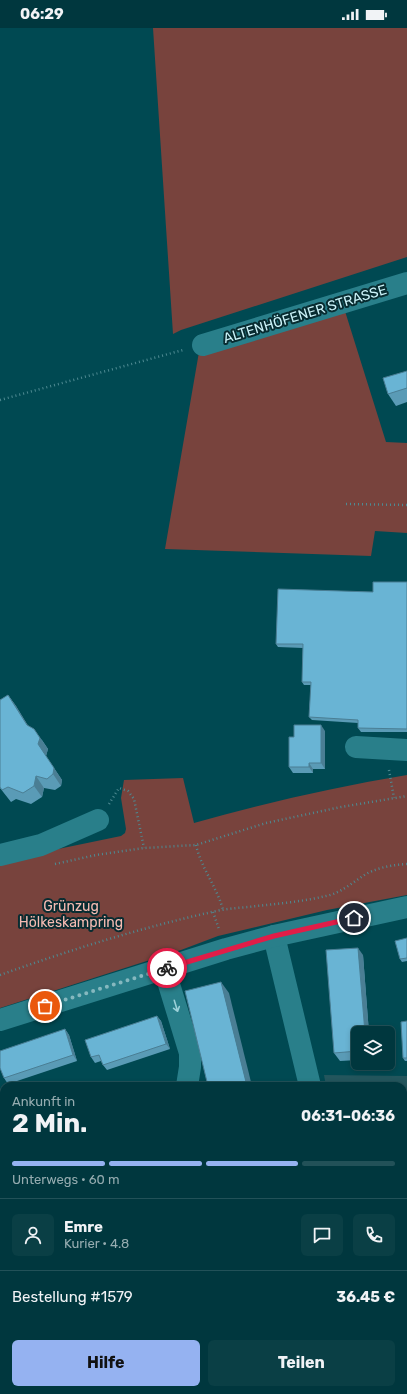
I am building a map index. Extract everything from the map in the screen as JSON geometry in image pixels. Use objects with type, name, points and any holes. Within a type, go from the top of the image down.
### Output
[{"type":"street","name":"ALTENHÖFENER STRASSE","points":[[203,345],[407,283]]},
{"type":"street","points":[[356,747],[396,750]]},
{"type":"street","points":[[0,855],[41,845],[98,820]]},
{"type":"street","points":[[0,1020],[164,968],[274,936],[407,907]]},
{"type":"street","points":[[274,936],[309,1082]]},
{"type":"street","points":[[164,968],[190,1053],[188,1082]]},
{"type":"path","points":[[0,400],[203,345]]},
{"type":"path","points":[[346,504],[407,506]]},
{"type":"path","points":[[394,798],[396,750]]},
{"type":"path","points":[[98,820],[120,788],[128,791],[134,799],[144,848]]},
{"type":"path","points":[[51,864],[96,855],[144,848],[196,845],[266,823],[341,807],[407,796]]},
{"type":"path","points":[[196,845],[198,856],[219,896],[223,910]]},
{"type":"path","points":[[0,975],[130,933],[213,912],[273,905],[331,895],[381,868],[407,864]]},
{"type":"path","points":[[213,912],[220,931]]},
{"type":"shaded area","points":[[324,1075],[407,1076],[407,1082],[325,1082]]},
{"type":"green space","points":[[153,28],[407,28],[407,257],[181,330],[173,334]]},
{"type":"green space","points":[[344,308],[386,442],[407,443],[407,533],[375,531],[371,556],[165,549],[199,352]]},
{"type":"green space","name":"Grünzug Hölkeskampring","points":[[407,775],[407,895],[327,910],[218,936],[181,950],[0,1008],[0,861],[121,836],[125,833],[126,829],[121,798],[124,780],[183,778],[194,823],[300,796]]},
{"type":"building","points":[[407,371],[407,388],[388,394],[383,378]]},
{"type":"building","points":[[373,582],[407,582],[407,729],[358,728],[358,720],[309,717],[311,682],[302,682],[303,644],[276,644],[278,589],[373,592]]},
{"type":"building","points":[[8,695],[27,725],[34,729],[40,738],[38,744],[54,768],[53,774],[47,779],[36,776],[34,786],[23,793],[8,787],[2,790],[0,787],[0,700]]},
{"type":"building","points":[[294,725],[321,725],[321,763],[309,763],[309,767],[289,767],[289,737],[294,737]]},
{"type":"building","points":[[407,938],[407,958],[400,959],[395,941]]},
{"type":"building","points":[[358,948],[364,1026],[351,1026],[351,1052],[334,1053],[326,950]]},
{"type":"building","points":[[221,982],[246,1082],[207,1082],[185,991]]},
{"type":"building","points":[[157,1016],[166,1044],[103,1065],[99,1055],[91,1057],[85,1040]]},
{"type":"building","points":[[407,1021],[407,1058],[403,1058],[401,1022]]},
{"type":"building","points":[[65,1029],[73,1055],[4,1078],[0,1068],[0,1051]]},
{"type":"way so far","points":[[45,1006],[167,968]]},
{"type":"route","points":[[167,968],[226,949],[274,936],[354,918]]}]
